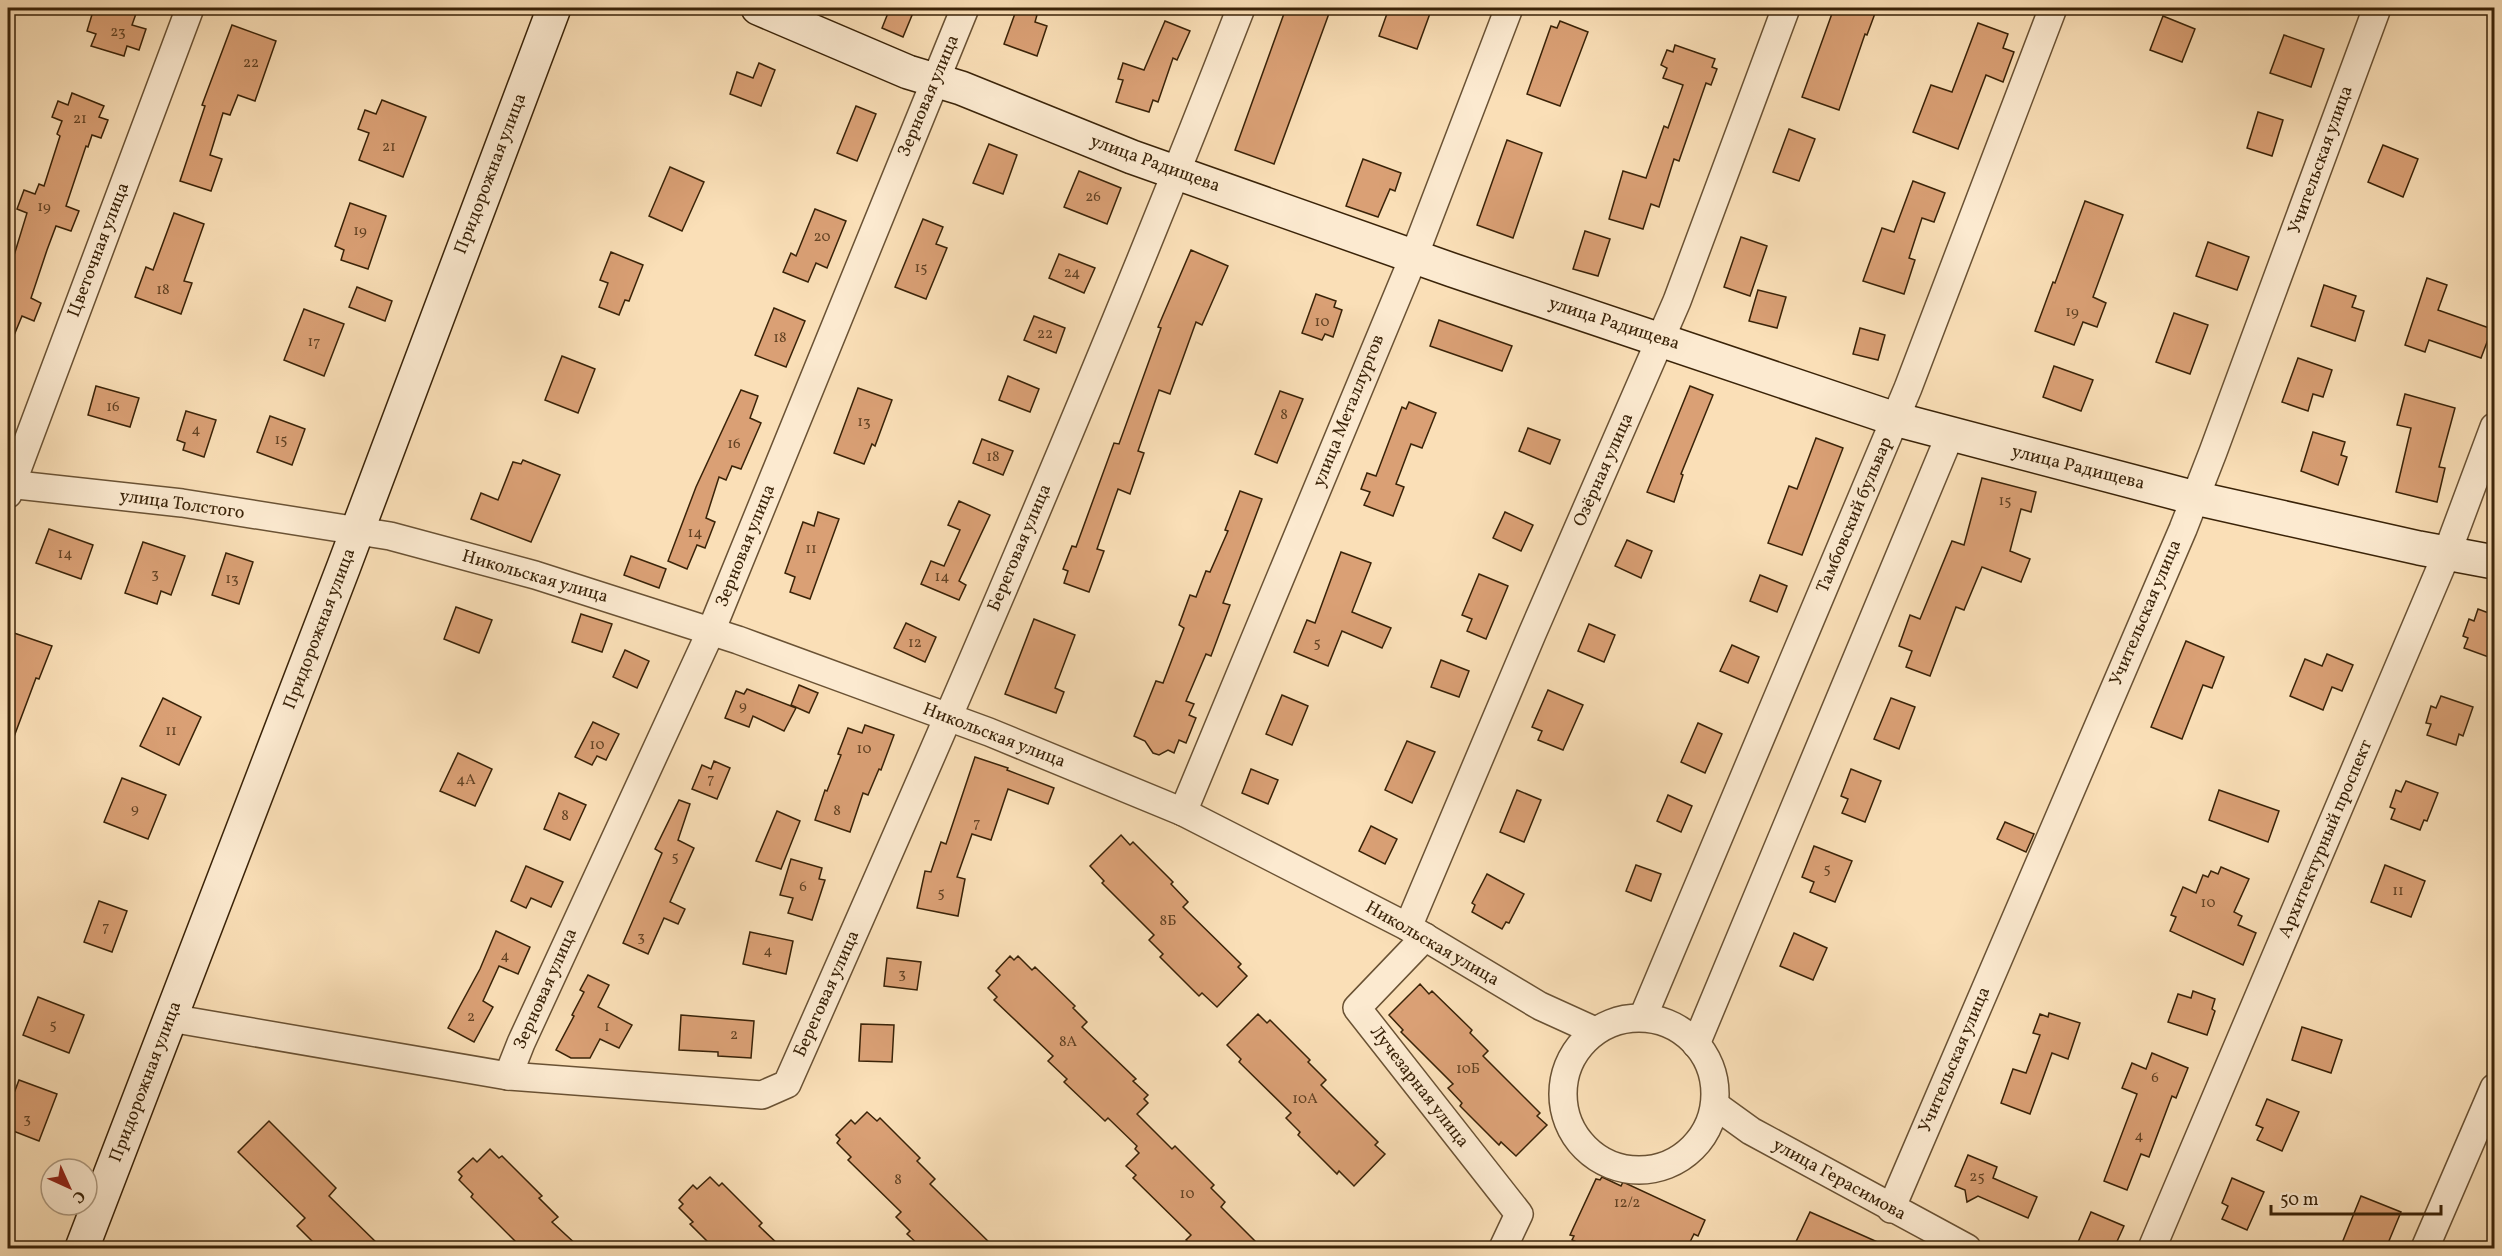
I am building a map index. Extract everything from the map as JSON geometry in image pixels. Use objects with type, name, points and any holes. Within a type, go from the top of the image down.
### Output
[{"type":"street","name":"Цветочная улица","points":[[9,487],[190,8]]},
{"type":"street","name":"Придорожная улица","points":[[82,1248],[554,8]]},
{"type":"street","name":"улица Радищева","points":[[758,8],[908,72],[936,80],[1132,157],[1414,256],[1895,419],[2195,498],[2494,562]]},
{"type":"street","name":"Зерновая улица","points":[[508,1076],[526,1032],[711,631],[965,8]]},
{"type":"street","name":"Береговая улица","points":[[508,1076],[762,1095],[787,1084],[949,718],[1178,172],[1241,8]]},
{"type":"street","name":"улица Металлургов","points":[[1183,812],[1414,256],[1509,8]]},
{"type":"street","name":"Озёрная улица","points":[[1417,932],[1532,634],[1661,339],[1786,8]]},
{"type":"street","name":"Тамбовский бульвар","points":[[1643,1017],[1895,419],[2053,8]]},
{"type":"street","name":"Учительская улица","points":[[1891,1209],[2195,498],[2376,8]]},
{"type":"street","name":"Архитектурный проспект","points":[[2152,1248],[2447,553],[2494,426]]},
{"type":"street","points":[[1696,1044],[1950,435]]},
{"type":"street","name":"улица Толстого","points":[[9,487],[182,504],[356,531]]},
{"type":"street","name":"Никольская улица","points":[[356,531],[390,536],[535,575],[711,631],[989,732],[1183,812],[1417,932],[1540,1006],[1594,1031]]},
{"type":"street","name":"Лучезарная улица","points":[[1417,932],[1357,1008],[1519,1214],[1503,1248]]},
{"type":"street","points":[[1643,1017],[1668,1023],[1689,1036],[1705,1056],[1714,1079],[1714,1105],[1710,1123],[1692,1149],[1671,1163],[1647,1170],[1622,1168],[1599,1159],[1580,1143],[1567,1121],[1562,1096],[1566,1072],[1576,1049],[1594,1031],[1618,1020],[1643,1017]]},
{"type":"street","points":[[170,1018],[508,1076]]},
{"type":"street","points":[[2425,1248],[2494,1088]]},
{"type":"street","name":"улица Герасимова","points":[[1714,1105],[1750,1131],[1967,1248]]},
{"type":"building","points":[[94,8],[138,8],[132,25],[146,29],[139,50],[127,46],[124,56],[91,46],[96,34],[87,31]]},
{"type":"building","points":[[890,8],[915,8],[903,37],[882,28]]},
{"type":"building","points":[[1017,8],[1037,15],[1035,22],[1047,26],[1037,56],[1004,44]]},
{"type":"building","points":[[1286,8],[1331,8],[1274,164],[1235,150]]},
{"type":"building","points":[[1389,8],[1432,8],[1417,49],[1379,36]]},
{"type":"building","points":[[1834,8],[1877,8],[1867,35],[1865,34],[1839,110],[1802,97]]},
{"type":"building","points":[[2163,16],[2195,29],[2182,62],[2150,50]]},
{"type":"building","points":[[1165,21],[1190,31],[1177,60],[1173,58],[1158,102],[1153,100],[1149,112],[1116,102],[1123,80],[1118,79],[1123,63],[1144,70]]},
{"type":"building","points":[[1560,21],[1588,32],[1560,106],[1527,94],[1551,26],[1557,28]]},
{"type":"building","points":[[1978,23],[2008,34],[2003,48],[2014,52],[2003,82],[1986,75],[1958,149],[1913,132],[1931,85],[1952,92]]},
{"type":"building","points":[[232,25],[276,41],[255,101],[238,95],[230,115],[223,113],[210,155],[222,159],[211,191],[180,181],[205,106],[202,105]]},
{"type":"building","points":[[2284,35],[2324,49],[2311,87],[2270,73]]},
{"type":"building","points":[[1675,45],[1715,59],[1712,67],[1717,69],[1711,85],[1706,83],[1679,161],[1674,159],[1659,207],[1651,204],[1643,229],[1609,219],[1623,171],[1646,178],[1664,126],[1668,128],[1683,85],[1663,78],[1667,68],[1661,65],[1667,50],[1673,52]]},
{"type":"building","points":[[759,63],[775,70],[761,106],[730,94],[737,72],[753,78]]},
{"type":"building","points":[[72,93],[104,106],[99,117],[108,120],[101,138],[92,135],[88,147],[86,146],[66,206],[79,211],[71,231],[56,226],[47,250],[31,298],[41,303],[34,321],[22,316],[8,350],[8,275],[27,213],[17,209],[24,190],[35,194],[39,184],[44,186],[60,136],[57,134],[62,121],[52,117],[58,101],[68,105]]},
{"type":"building","points":[[382,100],[426,117],[403,177],[359,160],[369,133],[358,129],[365,110],[376,114]]},
{"type":"building","points":[[856,106],[876,114],[857,161],[837,153]]},
{"type":"building","points":[[2258,112],[2283,120],[2272,156],[2247,148]]},
{"type":"building","points":[[1789,129],[1815,139],[1799,181],[1773,172]]},
{"type":"building","points":[[1507,140],[1542,153],[1513,238],[1477,225]]},
{"type":"building","points":[[989,144],[1017,155],[1003,194],[973,183]]},
{"type":"building","points":[[2383,145],[2418,159],[2403,197],[2368,182]]},
{"type":"building","points":[[1363,159],[1401,173],[1395,191],[1390,189],[1378,217],[1346,206]]},
{"type":"building","points":[[670,167],[704,182],[682,231],[649,216]]},
{"type":"building","points":[[1079,171],[1121,188],[1107,224],[1064,207]]},
{"type":"building","points":[[1913,181],[1945,193],[1934,222],[1922,218],[1909,258],[1915,260],[1904,294],[1863,281],[1882,228],[1894,232]]},
{"type":"building","points":[[2085,201],[2123,215],[2093,297],[2106,303],[2097,327],[2083,322],[2074,345],[2035,331]]},
{"type":"building","points":[[350,203],[386,216],[368,269],[341,260],[344,250],[335,246]]},
{"type":"building","points":[[815,209],[846,221],[827,268],[816,263],[808,282],[783,272],[791,253],[796,256]]},
{"type":"building","points":[[174,213],[204,224],[184,281],[192,283],[181,314],[135,297],[146,267],[153,270]]},
{"type":"building","points":[[923,219],[943,227],[936,244],[947,248],[926,299],[895,287]]},
{"type":"building","points":[[1585,231],[1610,239],[1598,276],[1573,269]]},
{"type":"building","points":[[1741,237],[1767,246],[1750,296],[1724,287]]},
{"type":"building","points":[[2208,242],[2249,257],[2237,290],[2196,276]]},
{"type":"building","points":[[1191,250],[1228,266],[1202,325],[1196,322],[1170,394],[1159,390],[1138,451],[1144,453],[1130,494],[1118,489],[1097,549],[1104,551],[1089,592],[1064,583],[1068,571],[1063,569],[1072,546],[1076,547],[1114,443],[1119,444],[1161,328],[1158,327]]},
{"type":"building","points":[[611,252],[643,265],[629,301],[625,300],[619,315],[599,307],[608,283],[600,280]]},
{"type":"building","points":[[1059,254],[1095,268],[1084,293],[1049,278]]},
{"type":"building","points":[[2427,278],[2447,285],[2438,310],[2492,329],[2481,358],[2429,340],[2425,352],[2405,345]]},
{"type":"building","points":[[2324,285],[2356,296],[2352,307],[2364,311],[2355,341],[2311,326]]},
{"type":"building","points":[[357,287],[392,301],[385,321],[349,307]]},
{"type":"building","points":[[1758,290],[1786,297],[1777,328],[1749,321]]},
{"type":"building","points":[[1316,294],[1336,301],[1334,307],[1342,310],[1333,337],[1325,334],[1322,340],[1302,333]]},
{"type":"building","points":[[774,308],[805,321],[786,367],[755,355]]},
{"type":"building","points":[[304,309],[344,324],[324,376],[284,360]]},
{"type":"building","points":[[2174,313],[2208,325],[2190,374],[2156,362]]},
{"type":"building","points":[[1034,316],[1065,328],[1056,353],[1024,340]]},
{"type":"building","points":[[1439,320],[1512,346],[1502,371],[1430,346]]},
{"type":"building","points":[[1860,328],[1885,335],[1878,360],[1853,354]]},
{"type":"building","points":[[562,356],[595,369],[578,413],[545,400]]},
{"type":"building","points":[[2298,358],[2332,370],[2323,397],[2313,394],[2308,411],[2282,402]]},
{"type":"building","points":[[2054,366],[2093,380],[2081,411],[2043,397]]},
{"type":"building","points":[[1008,376],[1039,389],[1030,412],[999,400]]},
{"type":"building","points":[[96,386],[139,398],[130,427],[88,415]]},
{"type":"building","points":[[1690,386],[1713,395],[1681,474],[1683,475],[1674,502],[1647,492]]},
{"type":"building","points":[[858,388],[892,400],[875,446],[872,444],[864,464],[834,453]]},
{"type":"building","points":[[741,390],[758,396],[750,418],[761,423],[741,469],[732,466],[726,480],[719,477],[706,518],[715,522],[705,548],[697,545],[687,569],[668,561],[696,487]]},
{"type":"building","points":[[1280,391],[1303,399],[1277,463],[1255,454]]},
{"type":"building","points":[[2405,394],[2455,408],[2439,467],[2445,468],[2437,502],[2396,492],[2411,428],[2397,425]]},
{"type":"building","points":[[1409,402],[1436,413],[1422,448],[1411,444],[1396,484],[1404,487],[1393,516],[1364,505],[1370,492],[1361,489],[1367,473],[1376,476],[1402,407],[1406,409]]},
{"type":"building","points":[[186,411],[216,420],[204,457],[183,450],[185,443],[177,440]]},
{"type":"building","points":[[270,416],[305,429],[292,465],[257,452]]},
{"type":"building","points":[[1528,428],[1560,440],[1550,464],[1519,451]]},
{"type":"building","points":[[2313,432],[2345,442],[2341,455],[2347,457],[2338,485],[2301,471]]},
{"type":"building","points":[[1816,438],[1843,448],[1802,555],[1768,543],[1789,486],[1797,489]]},
{"type":"building","points":[[982,439],[1013,451],[1003,475],[973,463]]},
{"type":"building","points":[[523,460],[560,475],[531,542],[471,519],[481,493],[498,500],[513,462],[521,464]]},
{"type":"building","points":[[1982,478],[2036,492],[2031,512],[2021,509],[2010,551],[2030,559],[2021,582],[1982,567],[1964,610],[1956,607],[1930,676],[1906,667],[1912,651],[1899,646],[1910,615],[1920,619],[1952,541],[1964,545]]},
{"type":"building","points":[[1240,491],[1262,499],[1223,603],[1230,605],[1211,656],[1206,654],[1186,701],[1194,704],[1189,715],[1196,718],[1186,743],[1179,740],[1174,753],[1168,750],[1159,755],[1153,753],[1145,741],[1134,736],[1156,681],[1163,683],[1184,628],[1179,625],[1190,595],[1196,597],[1206,571],[1210,572],[1228,531],[1225,530]]},
{"type":"building","points":[[959,501],[990,515],[959,581],[966,585],[959,600],[921,584],[931,561],[944,566],[960,530],[948,525]]},
{"type":"building","points":[[818,512],[839,519],[810,599],[790,592],[795,577],[785,573],[803,522],[814,526]]},
{"type":"building","points":[[1505,512],[1533,525],[1521,551],[1493,538]]},
{"type":"building","points":[[49,529],[93,545],[81,579],[36,563]]},
{"type":"building","points":[[1627,540],[1652,551],[1641,578],[1615,566]]},
{"type":"building","points":[[143,542],[185,556],[171,595],[161,591],[157,604],[125,593]]},
{"type":"building","points":[[1341,552],[1371,563],[1352,612],[1391,628],[1382,648],[1342,631],[1328,666],[1294,652],[1307,620],[1315,623]]},
{"type":"building","points":[[226,553],[253,562],[239,604],[212,595]]},
{"type":"building","points":[[631,556],[666,569],[659,588],[624,575]]},
{"type":"building","points":[[1479,574],[1508,586],[1486,639],[1467,631],[1472,619],[1462,615]]},
{"type":"building","points":[[1760,575],[1787,586],[1777,612],[1750,601]]},
{"type":"building","points":[[456,607],[492,620],[479,653],[444,639]]},
{"type":"building","points":[[2478,609],[2494,615],[2494,659],[2464,648],[2468,638],[2463,636],[2469,619],[2474,621]]},
{"type":"building","points":[[581,614],[612,624],[602,652],[572,642]]},
{"type":"building","points":[[1034,619],[1075,635],[1055,688],[1064,692],[1056,713],[1005,694]]},
{"type":"building","points":[[906,623],[936,637],[925,662],[894,648]]},
{"type":"building","points":[[1589,624],[1615,635],[1604,662],[1578,651]]},
{"type":"building","points":[[14,633],[52,646],[39,679],[36,678],[9,750],[8,652]]},
{"type":"building","points":[[2186,641],[2224,657],[2212,688],[2203,685],[2182,739],[2151,727]]},
{"type":"building","points":[[1732,645],[1759,657],[1748,683],[1720,671]]},
{"type":"building","points":[[625,650],[649,661],[637,688],[613,677]]},
{"type":"building","points":[[2327,654],[2353,665],[2342,691],[2332,687],[2323,710],[2290,696],[2305,659],[2322,666]]},
{"type":"building","points":[[1441,660],[1469,671],[1459,697],[1431,687]]},
{"type":"building","points":[[799,685],[818,693],[809,713],[791,705]]},
{"type":"building","points":[[747,689],[796,708],[784,731],[753,716],[749,727],[725,718],[736,691],[744,694]]},
{"type":"building","points":[[1548,690],[1583,705],[1563,750],[1538,740],[1542,731],[1532,727]]},
{"type":"building","points":[[1282,695],[1308,706],[1292,745],[1266,734]]},
{"type":"building","points":[[2441,696],[2473,707],[2463,736],[2459,734],[2456,745],[2427,735],[2431,724],[2426,723],[2431,706],[2436,708]]},
{"type":"building","points":[[163,698],[201,717],[179,765],[140,746]]},
{"type":"building","points":[[1891,698],[1915,707],[1899,749],[1874,739]]},
{"type":"building","points":[[593,722],[619,734],[606,760],[597,756],[592,765],[575,757]]},
{"type":"building","points":[[1698,723],[1722,734],[1705,773],[1681,762]]},
{"type":"building","points":[[865,725],[894,735],[881,770],[879,769],[868,795],[863,793],[850,832],[815,820],[825,790],[827,791],[841,755],[838,754],[848,728],[862,733]]},
{"type":"building","points":[[1407,741],[1435,752],[1412,803],[1385,790]]},
{"type":"building","points":[[458,753],[492,769],[475,806],[440,791]]},
{"type":"building","points":[[975,757],[1008,768],[1007,770],[1054,788],[1048,804],[1008,789],[991,840],[972,834],[957,877],[965,879],[958,916],[917,908],[925,871],[931,872],[941,842],[946,844]]},
{"type":"building","points":[[714,761],[730,768],[717,799],[692,789],[702,765],[711,769]]},
{"type":"building","points":[[1251,769],[1278,780],[1268,804],[1242,793]]},
{"type":"building","points":[[1851,769],[1881,781],[1865,822],[1842,813],[1848,799],[1841,796]]},
{"type":"building","points":[[122,778],[166,795],[148,839],[104,822]]},
{"type":"building","points":[[2406,781],[2438,793],[2427,821],[2424,820],[2420,830],[2391,819],[2395,809],[2390,807],[2396,790],[2401,792]]},
{"type":"building","points":[[1517,790],[1541,800],[1524,842],[1500,832]]},
{"type":"building","points":[[2219,790],[2279,811],[2268,842],[2209,820]]},
{"type":"building","points":[[559,793],[586,805],[570,840],[544,829]]},
{"type":"building","points":[[1668,795],[1692,806],[1681,832],[1657,821]]},
{"type":"building","points":[[679,800],[690,804],[678,840],[694,848],[670,902],[685,909],[678,924],[664,918],[648,954],[623,943],[662,853],[655,849]]},
{"type":"building","points":[[777,811],[800,821],[781,869],[756,861]]},
{"type":"building","points":[[2005,822],[2034,834],[2026,852],[1997,839]]},
{"type":"building","points":[[1371,826],[1397,839],[1385,864],[1359,851]]},
{"type":"building","points":[[1121,835],[1130,845],[1133,842],[1173,882],[1171,884],[1188,902],[1183,907],[1241,964],[1238,967],[1247,976],[1217,1007],[1202,993],[1199,996],[1160,957],[1163,954],[1149,940],[1154,935],[1102,883],[1104,881],[1090,866]]},
{"type":"building","points":[[1814,846],[1852,861],[1835,902],[1810,892],[1814,882],[1802,877]]},
{"type":"building","points":[[791,859],[822,868],[819,879],[825,880],[812,920],[788,913],[793,898],[780,895]]},
{"type":"building","points":[[1636,865],[1661,874],[1651,901],[1626,891]]},
{"type":"building","points":[[2385,865],[2425,881],[2411,917],[2371,902]]},
{"type":"building","points":[[526,866],[563,882],[551,907],[531,898],[526,908],[511,901]]},
{"type":"building","points":[[2221,867],[2249,879],[2234,912],[2242,916],[2238,925],[2256,933],[2243,965],[2170,931],[2176,917],[2171,915],[2183,887],[2196,893],[2203,875],[2208,877],[2211,871],[2218,874]]},
{"type":"building","points":[[1487,874],[1524,894],[1509,923],[1506,922],[1502,929],[1472,912],[1475,905],[1472,903]]},
{"type":"building","points":[[99,901],[127,911],[112,952],[84,942]]},
{"type":"building","points":[[496,931],[530,947],[518,974],[499,966],[483,1001],[493,1007],[474,1042],[448,1028],[480,969]]},
{"type":"building","points":[[750,932],[793,941],[786,974],[743,964]]},
{"type":"building","points":[[1794,933],[1827,948],[1813,980],[1780,966]]},
{"type":"building","points":[[1010,956],[1014,960],[1018,956],[1032,970],[1035,967],[1075,1006],[1073,1008],[1087,1022],[1082,1027],[1136,1079],[1133,1081],[1148,1095],[1144,1099],[1148,1103],[1137,1114],[1172,1149],[1175,1146],[1214,1185],[1211,1188],[1225,1202],[1221,1207],[1262,1248],[1195,1248],[1186,1240],[1191,1235],[1133,1178],[1136,1175],[1126,1166],[1139,1153],[1135,1149],[1137,1146],[1108,1118],[1105,1121],[1064,1082],[1067,1079],[1048,1061],[1053,1056],[994,1000],[997,997],[988,988],[1000,975],[996,971]]},
{"type":"building","points":[[887,958],[921,962],[917,990],[884,986]]},
{"type":"building","points":[[588,975],[609,985],[598,1007],[632,1025],[619,1048],[600,1039],[590,1058],[571,1058],[556,1050],[574,1016],[572,1015],[584,992],[580,990]]},
{"type":"building","points":[[1420,984],[1429,994],[1432,991],[1472,1030],[1470,1033],[1488,1051],[1483,1056],[1540,1113],[1537,1116],[1547,1125],[1516,1156],[1501,1142],[1499,1145],[1460,1106],[1462,1103],[1448,1088],[1453,1084],[1401,1032],[1403,1030],[1389,1015]]},
{"type":"building","points":[[2193,991],[2215,999],[2212,1009],[2215,1011],[2207,1035],[2168,1022],[2178,994],[2191,998]]},
{"type":"building","points":[[38,997],[84,1015],[69,1053],[23,1035]]},
{"type":"building","points":[[2049,1013],[2080,1023],[2068,1059],[2052,1053],[2030,1114],[2001,1103],[2013,1069],[2026,1073],[2040,1035],[2033,1033],[2040,1014],[2048,1017]]},
{"type":"building","points":[[1258,1014],[1267,1023],[1270,1020],[1310,1060],[1308,1062],[1326,1080],[1321,1085],[1378,1142],[1375,1145],[1385,1154],[1354,1186],[1339,1171],[1337,1174],[1298,1135],[1300,1132],[1286,1118],[1291,1113],[1239,1062],[1241,1059],[1227,1045]]},
{"type":"building","points":[[681,1015],[754,1021],[751,1058],[718,1056],[718,1052],[679,1050]]},
{"type":"building","points":[[861,1024],[894,1025],[892,1062],[859,1061]]},
{"type":"building","points":[[2302,1027],[2342,1040],[2331,1073],[2292,1060]]},
{"type":"building","points":[[2152,1053],[2188,1068],[2176,1098],[2172,1096],[2149,1157],[2141,1154],[2127,1190],[2104,1181],[2137,1094],[2122,1088],[2132,1063],[2146,1069]]},
{"type":"building","points":[[19,1080],[57,1094],[39,1141],[8,1129],[8,1109]]},
{"type":"building","points":[[2267,1099],[2299,1112],[2282,1151],[2257,1140],[2263,1128],[2256,1125]]},
{"type":"building","points":[[867,1112],[877,1121],[880,1118],[920,1158],[917,1161],[935,1179],[930,1184],[995,1248],[922,1248],[907,1234],[910,1231],[896,1217],[901,1212],[848,1160],[851,1157],[837,1143],[840,1139],[836,1135],[851,1120],[855,1124]]},
{"type":"building","points":[[269,1121],[336,1188],[329,1196],[382,1248],[319,1248],[297,1226],[305,1218],[238,1152]]},
{"type":"building","points":[[490,1149],[499,1158],[502,1156],[542,1196],[539,1198],[558,1217],[552,1222],[580,1248],[522,1248],[471,1197],[473,1194],[459,1180],[462,1176],[458,1172],[473,1158],[477,1162]]},
{"type":"building","points":[[1968,1155],[1997,1167],[1993,1178],[2037,1197],[2028,1218],[1978,1196],[1967,1202],[1965,1190],[1955,1186]]},
{"type":"building","points":[[710,1177],[719,1186],[722,1183],[762,1223],[759,1226],[782,1248],[714,1248],[690,1224],[693,1222],[679,1208],[683,1204],[679,1200],[693,1185],[697,1189]]},
{"type":"building","points":[[1602,1177],[1621,1186],[1623,1182],[1705,1220],[1698,1236],[1694,1234],[1687,1248],[1590,1248],[1572,1240],[1574,1236],[1570,1235],[1596,1179],[1600,1180]]},
{"type":"building","points":[[2232,1178],[2264,1192],[2247,1230],[2222,1219],[2228,1206],[2222,1203]]},
{"type":"building","points":[[2361,1196],[2401,1212],[2386,1248],[2340,1248]]},
{"type":"building","points":[[1810,1212],[1891,1248],[1793,1248]]},
{"type":"building","points":[[2091,1212],[2124,1226],[2114,1248],[2092,1248],[2078,1242]]}]
